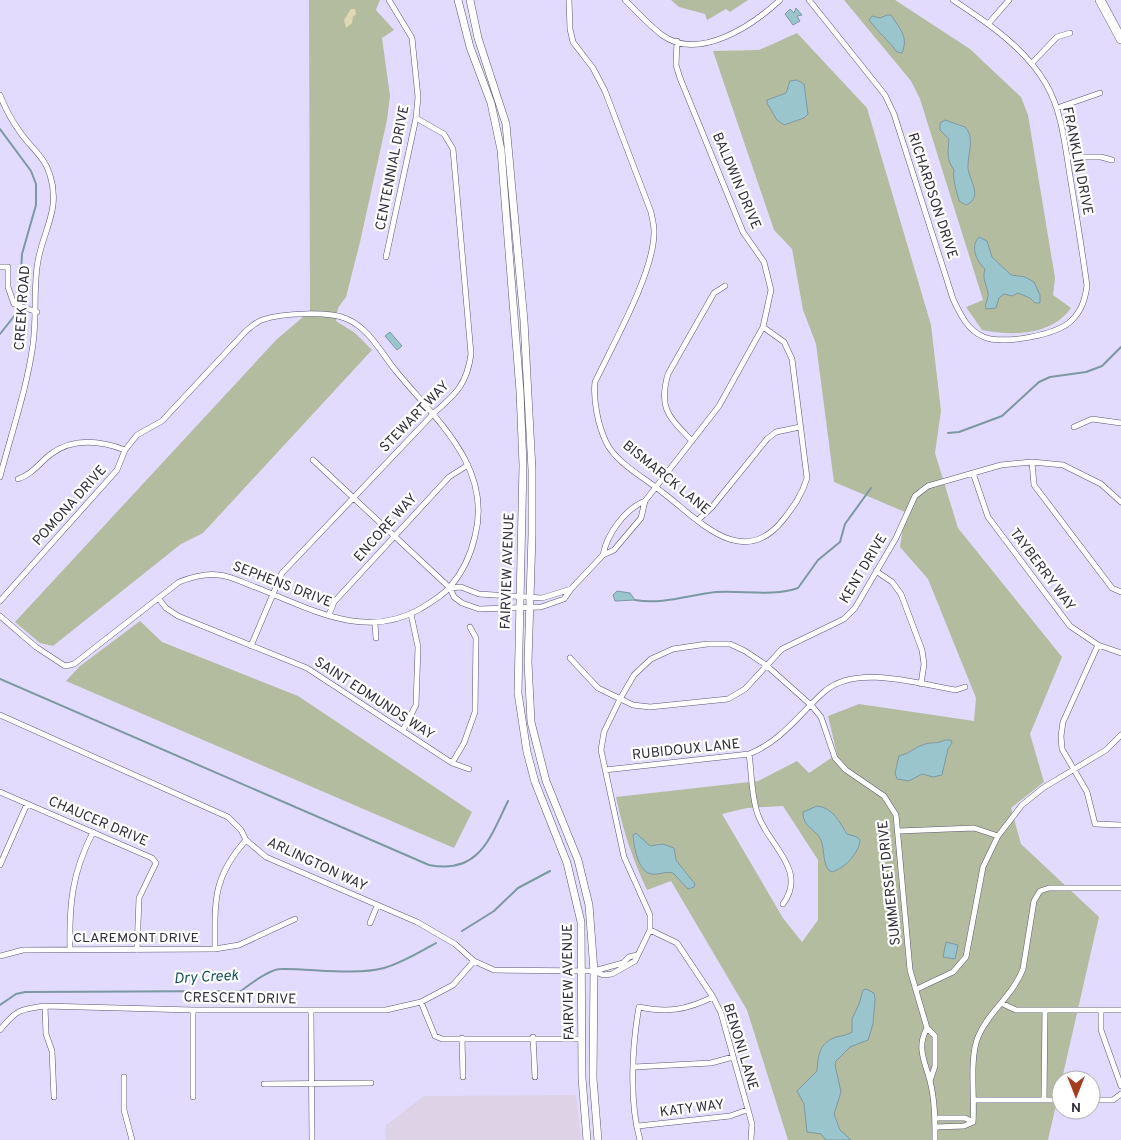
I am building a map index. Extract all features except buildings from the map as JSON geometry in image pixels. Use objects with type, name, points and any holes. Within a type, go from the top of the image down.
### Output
[{"type":"highway","points":[[1100,0],[1121,39]]},
{"type":"street","name":"CENTENNIAL DRIVE","points":[[386,257],[416,118],[418,97],[412,38],[389,0]]},
{"type":"street","name":"FAIRVIEW AVENUE","points":[[458,0],[470,47],[491,103],[501,150],[520,391],[522,465],[518,693],[527,752],[535,782],[567,863],[581,922],[582,1078],[587,1140]]},
{"type":"street","name":"FAIRVIEW AVENUE","points":[[470,0],[478,38],[506,124],[528,392],[532,470],[528,662],[531,722],[546,781],[578,860],[590,905],[594,971],[593,1078],[598,1140]]},
{"type":"street","name":"BISMARCK LANE","points":[[569,0],[570,30],[573,42],[593,68],[605,91],[651,212],[654,230],[653,248],[646,273],[595,382],[595,402],[606,442],[618,457],[698,520],[724,539],[739,542],[756,541],[773,532],[802,495],[807,478],[792,359],[784,342],[763,327]]},
{"type":"street","points":[[626,0],[663,36],[694,44],[715,42],[732,35],[780,0]]},
{"type":"street","name":"RICHARDSON DRIVE","points":[[809,0],[888,101],[894,114],[953,300],[964,321],[984,337],[1010,341],[1059,329]]},
{"type":"street","name":"FRANKLIN DRIVE","points":[[954,0],[988,23],[1032,63],[1047,85],[1058,108],[1087,286],[1084,305],[1072,321],[1059,329]]},
{"type":"street","points":[[988,23],[1009,0]]},
{"type":"street","points":[[1032,63],[1057,37],[1070,33]]},
{"type":"street","name":"BALDWIN DRIVE","points":[[313,460],[450,588],[454,597],[462,603],[479,609],[519,606],[540,607],[564,600],[571,589],[604,555],[614,550],[641,518],[645,501],[719,406],[763,327],[770,306],[769,276],[764,262],[743,232],[680,78],[676,66],[677,41]]},
{"type":"street","points":[[1058,108],[1100,93]]},
{"type":"street","name":"CREEK ROAD","points":[[0,95],[20,133],[39,153],[50,175],[54,200],[50,226],[38,259],[35,284],[37,312],[31,355],[0,478]]},
{"type":"street","name":"STEWART WAY","points":[[251,646],[282,573],[462,386],[469,370],[471,354],[453,149],[444,134],[416,118]]},
{"type":"street","points":[[1067,157],[1101,157],[1112,160]]},
{"type":"street","points":[[0,267],[8,267],[8,287],[14,304],[37,312]]},
{"type":"street","points":[[692,441],[669,418],[664,400],[664,386],[668,374],[714,292],[725,286]]},
{"type":"street","name":"POMONA DRIVE","points":[[0,601],[117,470],[125,450],[137,435],[162,421],[246,331],[259,320],[276,316],[334,315],[347,319],[363,328],[395,371],[434,413]]},
{"type":"street","points":[[434,413],[456,442],[468,465],[476,485],[480,505],[478,527],[472,548],[450,588]]},
{"type":"street","points":[[1074,427],[1092,419],[1121,422]]},
{"type":"street","points":[[698,520],[712,507],[766,439],[776,432],[800,427]]},
{"type":"street","points":[[18,479],[31,474],[51,454],[66,445],[88,442],[108,444],[125,450]]},
{"type":"street","points":[[1032,462],[1034,485],[1112,588],[1121,592]]},
{"type":"street","name":"KENT DRIVE","points":[[570,658],[598,688],[633,705],[650,707],[728,699],[745,690],[766,665],[787,645],[844,619],[855,608],[896,538],[915,496],[928,486],[1001,465],[1032,462],[1063,466],[1101,484],[1121,502]]},
{"type":"street","name":"ENCORE WAY","points":[[329,615],[334,602],[394,535],[449,477],[468,465]]},
{"type":"street","name":"TAYBERRY WAY","points":[[973,473],[988,517],[1070,626],[1098,645],[1121,653]]},
{"type":"street","name":"BALDWIN DRIVE","points":[[604,555],[606,542],[633,506],[645,501]]},
{"type":"street","points":[[876,572],[892,582],[901,594],[922,650],[924,664],[921,684]]},
{"type":"street","name":"SEPHENS DRIVE","points":[[0,616],[36,647],[65,666],[74,664],[179,582],[194,576],[221,575],[344,620],[375,624],[412,614],[433,602],[450,588]]},
{"type":"street","name":"BALDWIN DRIVE","points":[[450,588],[461,587],[479,594],[542,598],[571,589]]},
{"type":"street","name":"SAINT EDMUNDS WAY","points":[[159,599],[166,608],[178,616],[307,668],[452,763],[469,769]]},
{"type":"street","points":[[403,730],[416,705],[418,647],[412,614]]},
{"type":"street","points":[[375,624],[376,638]]},
{"type":"street","points":[[452,763],[464,743],[475,712],[476,638],[470,627]]},
{"type":"street","name":"SUMMERSET DRIVE","points":[[650,930],[650,915],[624,857],[601,750],[604,732],[634,675],[651,659],[673,649],[707,644],[730,644],[766,665],[812,706],[821,717],[835,758],[846,770],[884,796],[896,815],[899,831],[910,970],[927,1028],[935,1036],[935,1066],[930,1081]]},
{"type":"street","points":[[1098,645],[1063,722],[1062,749],[1086,792],[1095,824],[1121,825]]},
{"type":"street","name":"RUBIDOUX LANE","points":[[605,770],[748,754],[765,748],[780,737],[826,690],[844,680],[866,676],[956,690],[965,687]]},
{"type":"street","name":"ARLINGTON WAY","points":[[0,716],[228,817],[241,830],[246,840],[266,856],[440,934],[474,961],[494,970],[594,971],[604,975],[624,966],[629,957],[637,955],[645,944],[650,930]]},
{"type":"street","points":[[917,989],[953,972],[966,957],[983,867],[998,836],[1022,805],[1043,788],[1106,750],[1121,735]]},
{"type":"street","points":[[748,754],[758,816],[788,866],[792,879],[791,893],[783,904]]},
{"type":"street","name":"CHAUCER DRIVE","points":[[0,792],[152,858],[156,863],[139,898],[137,950]]},
{"type":"street","points":[[0,865],[27,804]]},
{"type":"street","points":[[899,831],[974,828],[998,836]]},
{"type":"street","points":[[70,949],[69,911],[73,881],[81,855],[93,832]]},
{"type":"street","name":"CLAREMONT DRIVE","points":[[0,956],[22,950],[216,949],[215,899],[218,884],[225,867],[246,840]]},
{"type":"street","points":[[974,1122],[974,1051],[978,1037],[988,1019],[1003,1004],[1013,990],[1023,969],[1034,901],[1040,891],[1049,888],[1121,888]]},
{"type":"street","points":[[370,923],[377,906]]},
{"type":"street","points":[[216,949],[239,945],[295,919]]},
{"type":"street","name":"BENONI LANE","points":[[650,930],[677,943],[721,1013],[752,1124],[751,1139]]},
{"type":"street","name":"CRESCENT DRIVE","points":[[0,1030],[12,1015],[21,1009],[45,1006],[311,1012],[386,1010],[421,1002],[453,985],[474,961]]},
{"type":"street","points":[[640,1140],[634,1067],[634,1033],[639,1007],[655,1010],[690,1008],[712,997]]},
{"type":"street","points":[[421,1002],[435,1036],[442,1039],[582,1038]]},
{"type":"street","points":[[1003,1004],[1016,1010],[1121,1010]]},
{"type":"street","points":[[45,1006],[46,1034],[52,1051],[54,1097]]},
{"type":"street","points":[[193,1010],[193,1097]]},
{"type":"street","points":[[1101,1010],[1101,1030],[1121,1086]]},
{"type":"street","points":[[1044,1011],[1044,1100]]},
{"type":"street","points":[[311,1012],[312,1140]]},
{"type":"street","name":"SUMMERSET DRIVE","points":[[927,1028],[923,1035],[922,1061],[930,1081],[935,1118],[935,1140]]},
{"type":"street","points":[[533,1037],[535,1077]]},
{"type":"street","points":[[462,1038],[463,1077]]},
{"type":"street","points":[[634,1067],[711,1063],[733,1057]]},
{"type":"street","points":[[124,1077],[124,1110],[132,1140]]},
{"type":"street","points":[[264,1084],[371,1083]]},
{"type":"street","points":[[1101,1100],[1112,1100],[1121,1094]]},
{"type":"street","points":[[975,1100],[1051,1100]]},
{"type":"street","name":"KATY WAY","points":[[638,1126],[730,1116],[747,1110]]},
{"type":"street","points":[[935,1118],[958,1118],[974,1122]]},
{"type":"street","points":[[958,1118],[958,1126]]},
{"type":"street","points":[[935,1127],[958,1126],[974,1122]]},
{"type":"shaded area","points":[[309,0],[380,0],[376,10],[394,30],[382,38],[390,96],[387,120],[360,242],[346,297],[338,308],[336,321],[355,333],[372,350],[203,533],[181,544],[53,646],[40,643],[15,622],[277,339],[310,311]]},
{"type":"shaded area","points":[[671,0],[748,0],[730,12],[726,9],[707,20],[705,14],[679,7]]},
{"type":"shaded area","points":[[844,0],[895,0],[970,49],[1021,97],[1028,115],[1055,278],[1053,295],[1071,308],[1053,324],[1030,332],[1006,333],[982,330],[966,307],[983,300],[920,99],[911,81]]},
{"type":"shaded area","points":[[796,8],[802,15],[797,16],[800,21],[793,25],[785,14],[790,9],[794,13]]},
{"type":"shaded area","points":[[891,15],[904,37],[902,53],[897,52],[869,20],[872,16],[880,18]]},
{"type":"shaded area","points":[[797,33],[867,108],[931,325],[941,411],[935,453],[958,528],[1062,657],[1030,734],[1044,782],[1011,808],[1021,844],[1099,917],[1064,1070],[1051,1070],[1051,1120],[1053,1120],[1048,1140],[788,1140],[747,1010],[671,881],[647,890],[625,833],[616,797],[758,781],[797,761],[809,773],[837,754],[828,716],[859,704],[974,721],[976,698],[928,579],[900,547],[905,512],[834,482],[816,344],[803,310],[792,249],[774,230],[713,51],[759,50]],"holes":[[[783,806],[818,860],[818,920],[802,942],[783,918],[722,814],[747,808]]]},
{"type":"shaded area","points":[[797,80],[804,84],[808,114],[804,118],[784,125],[777,120],[767,100],[786,93],[790,81]]},
{"type":"shaded area","points":[[945,120],[965,127],[970,135],[968,171],[975,192],[971,202],[966,205],[959,201],[954,181],[954,170],[949,159],[949,139],[940,130],[940,123]]},
{"type":"shaded area","points":[[979,237],[987,241],[992,257],[1011,275],[1025,277],[1034,282],[1040,295],[1040,303],[1035,303],[1030,298],[1018,293],[1012,296],[1004,294],[999,298],[996,308],[986,309],[988,295],[984,278],[985,269],[975,253],[976,241]]},
{"type":"shaded area","points":[[390,332],[402,346],[397,350],[385,336]]},
{"type":"shaded area","points":[[617,591],[630,593],[635,600],[615,601],[613,595]]},
{"type":"shaded area","points":[[140,621],[162,642],[298,696],[472,812],[454,848],[66,681],[80,666]]},
{"type":"shaded area","points":[[951,740],[952,743],[948,749],[942,775],[933,777],[922,774],[909,781],[897,779],[895,773],[899,756],[925,744]]},
{"type":"shaded area","points":[[817,806],[823,807],[832,813],[847,834],[860,840],[857,850],[851,859],[842,867],[832,872],[825,863],[819,836],[807,825],[803,817],[803,812]]},
{"type":"shaded area","points":[[636,833],[650,846],[663,844],[674,848],[676,860],[695,884],[694,887],[688,889],[673,873],[652,874],[643,869],[634,846],[633,835]]},
{"type":"shaded area","points":[[946,942],[958,945],[955,959],[943,957]]},
{"type":"shaded area","points":[[866,989],[874,993],[875,999],[873,1024],[868,1040],[850,1047],[836,1061],[835,1065],[841,1092],[834,1114],[840,1130],[851,1140],[826,1140],[821,1134],[807,1132],[804,1104],[797,1091],[817,1071],[819,1055],[823,1046],[836,1037],[852,1032],[852,1019],[863,990]]},
{"type":"shaded area","points":[[576,1095],[581,1140],[386,1140],[385,1126],[424,1096]]},
{"type":"sand","points":[[351,9],[355,9],[356,15],[353,16],[352,23],[346,28],[344,20]]},
{"type":"waterway","points":[[0,129],[31,171],[36,184],[36,205],[22,254],[19,310],[0,334]]},
{"type":"waterway","points":[[948,433],[959,432],[1002,416],[1039,382],[1050,377],[1086,372],[1102,366],[1121,347]]},
{"type":"waterway","points":[[635,600],[676,599],[716,592],[768,593],[798,588],[818,560],[840,542],[845,524],[871,488]]},
{"type":"waterway","points":[[0,679],[429,865],[446,867],[460,864],[471,859],[481,851],[508,801]]},
{"type":"waterway","name":"Dry Creek","points":[[462,931],[494,911],[518,888],[550,871]]},
{"type":"waterway","name":"Dry Creek","points":[[0,1005],[16,994],[25,992],[241,991],[271,971],[292,969],[346,972],[384,968],[411,957],[436,943]]}]
